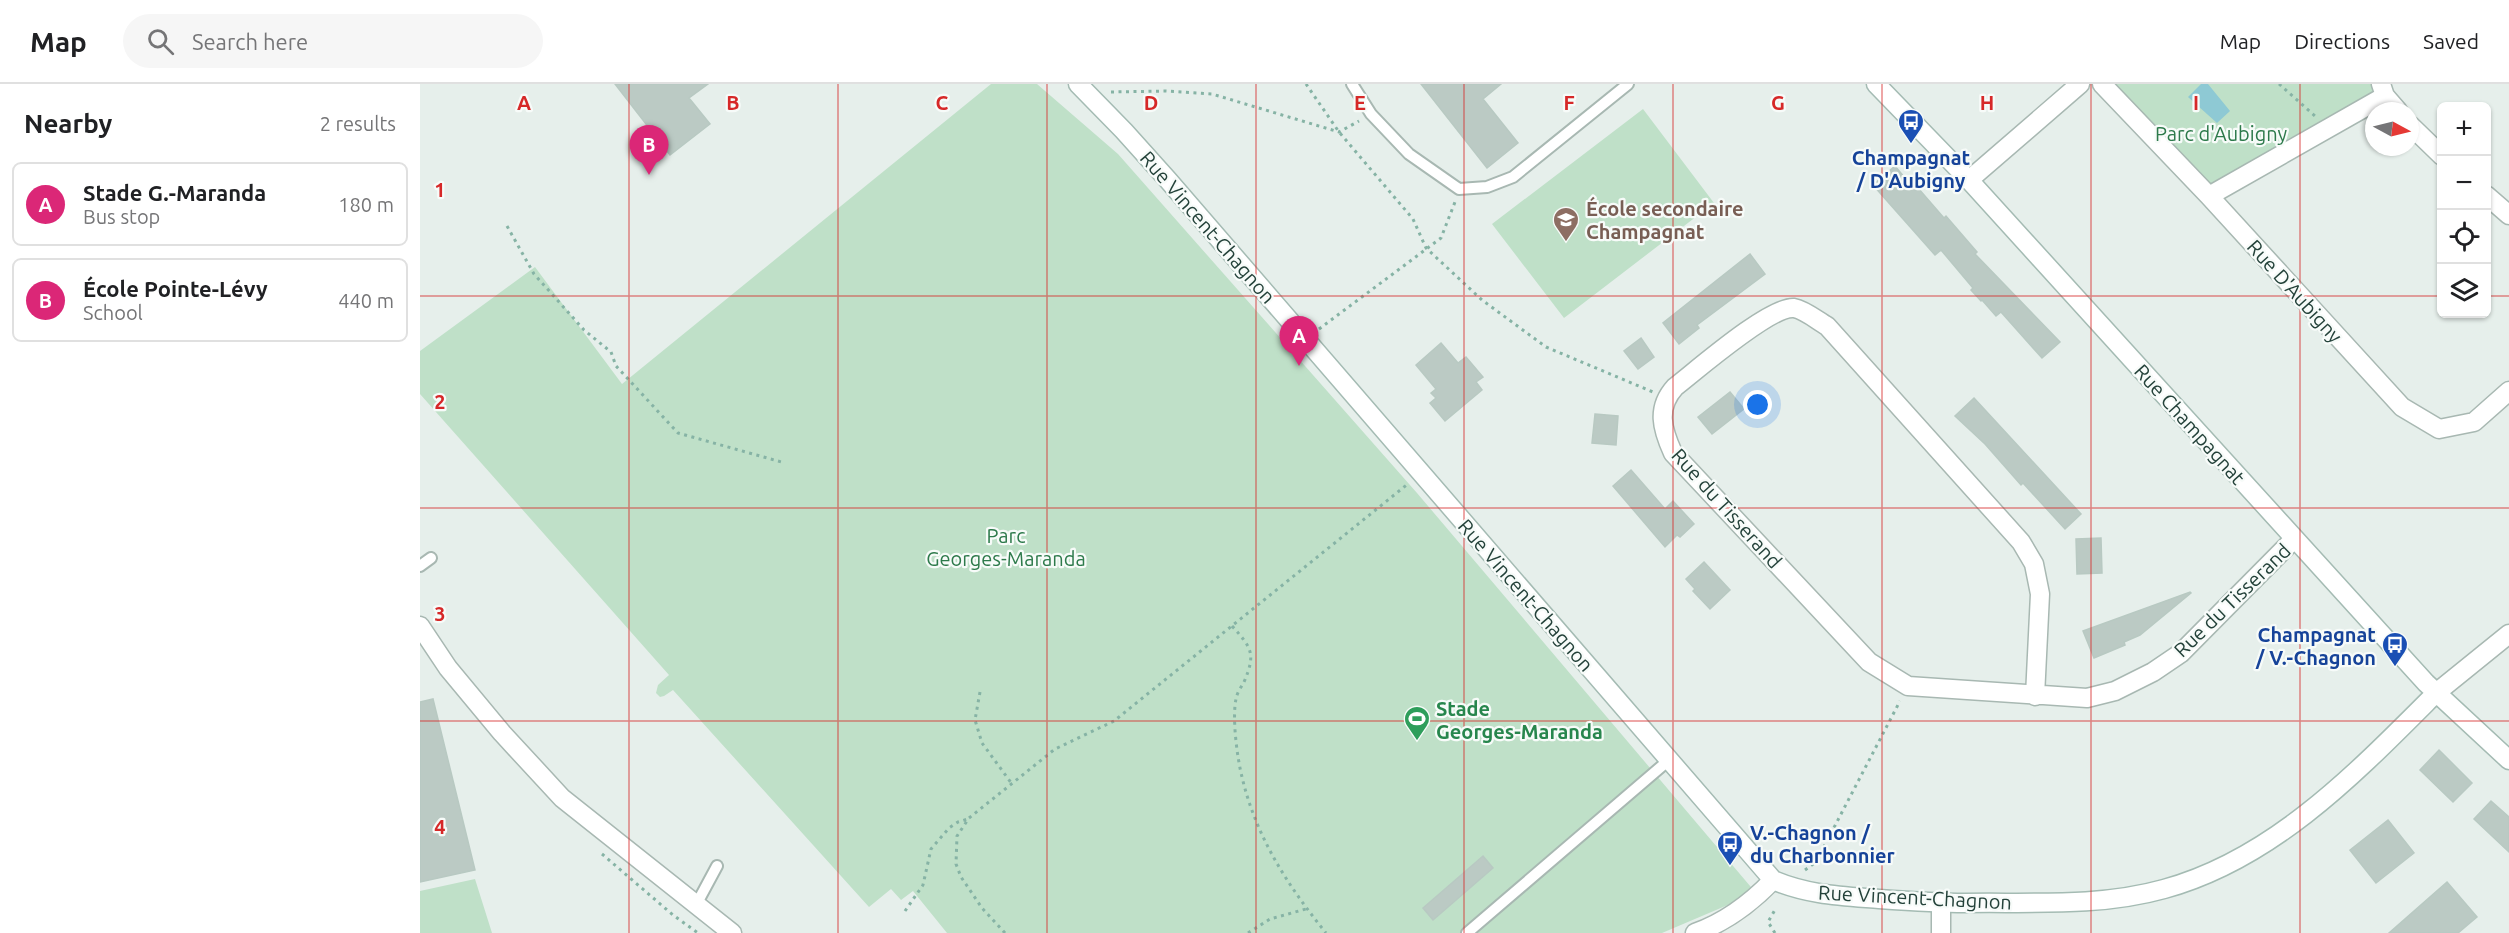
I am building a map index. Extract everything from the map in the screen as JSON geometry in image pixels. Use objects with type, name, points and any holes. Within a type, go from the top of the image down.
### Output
[{"type":"street","name":"Rue Champagnat","points":[[1876,84],[1969,180],[2436,693],[2509,760]]},
{"type":"street","points":[[1969,180],[2080,84]]},
{"type":"street","name":"Rue D'Aubigny","points":[[2102,84],[2209,196],[2402,407],[2439,429],[2474,422],[2509,391]]},
{"type":"street","name":"Rue Vincent-Chagnon","points":[[1081,87],[1124,130],[1773,880],[1809,892],[1941,903],[2069,902],[2116,898],[2162,890],[2202,877],[2266,844],[2302,817],[2436,693],[2509,634]]},
{"type":"street","points":[[2209,196],[2328,128],[2383,90]]},
{"type":"street","points":[[2419,134],[2437,151]]},
{"type":"street","points":[[2491,198],[2509,214]]},
{"type":"street","points":[[1665,397],[1753,327],[1778,312],[1795,308],[1827,326],[2021,542],[2034,564],[2040,594],[2035,696]]},
{"type":"street","name":"Rue du Tisserand","points":[[1665,397],[1664,433],[1674,453],[1869,662],[1908,686],[2087,698],[2115,691],[2153,672],[2181,653],[2294,539]]},
{"type":"street","points":[[420,626],[461,684],[562,798],[732,933]]},
{"type":"street","points":[[1695,933],[1726,920],[1773,880]]},
{"type":"street","points":[[1941,903],[1941,933]]},
{"type":"lane","points":[[1352,84],[1371,114],[1409,154],[1459,189],[1487,187],[1513,177],[1628,84]]},
{"type":"lane","points":[[420,566],[431,558]]},
{"type":"lane","points":[[1467,933],[1669,760]]},
{"type":"lane","points":[[696,905],[717,866]]},
{"type":"path","points":[[1306,84],[1339,132],[1413,219],[1426,248],[1482,300],[1546,347],[1665,397]]},
{"type":"path","points":[[2280,84],[2328,128]]},
{"type":"path","points":[[1081,87],[1114,93],[1166,91],[1212,94],[1339,132],[1371,114]]},
{"type":"path","points":[[1305,339],[1441,238],[1459,189]]},
{"type":"path","points":[[507,226],[534,274],[584,330],[611,352],[616,366],[678,433],[785,464]]},
{"type":"path","points":[[1005,933],[982,908],[961,877],[956,864],[957,836],[969,818],[1056,749],[1114,721],[1419,473]]},
{"type":"path","points":[[1232,626],[1248,644],[1252,654],[1250,668],[1236,699],[1235,722],[1241,776],[1259,830],[1288,884],[1326,933]]},
{"type":"path","points":[[1805,870],[1816,862],[1908,686]]},
{"type":"path","points":[[980,692],[975,720],[982,743],[1012,784]]},
{"type":"path","points":[[905,911],[923,885],[931,849],[949,828],[969,818]]},
{"type":"path","points":[[1775,933],[1768,921],[1776,908]]},
{"type":"path","points":[[1248,933],[1270,919],[1306,909]]},
{"type":"green space","name":"Parc Georges-Maranda","points":[[991,84],[1037,84],[1118,154],[1417,493],[1756,893],[1662,933],[947,933],[913,891],[901,900],[891,889],[869,907],[673,690],[660,697],[656,693],[658,685],[669,675],[420,394],[420,351],[535,267],[622,384]]},
{"type":"green space","name":"Parc d'Aubigny","points":[[2105,84],[2381,84],[2385,96],[2374,102],[2365,102],[2365,107],[2209,196]]},
{"type":"green space","points":[[1643,109],[1714,203],[1564,318],[1492,224]]},
{"type":"green space","points":[[475,879],[492,933],[420,933],[420,891]]},
{"type":"water","points":[[2201,84],[2208,84],[2230,111],[2217,123],[2188,97]]},
{"type":"building","points":[[615,84],[708,84],[689,98],[710,124],[670,155]]},
{"type":"building","points":[[1421,84],[1501,84],[1483,99],[1518,143],[1487,168]]},
{"type":"building","points":[[1895,166],[1915,190],[1918,188],[1944,218],[1946,216],[1977,252],[1975,254],[2060,342],[2042,358],[2001,312],[1996,316],[1981,301],[1941,250],[1935,255],[1873,185]]},
{"type":"building","points":[[1750,254],[1765,274],[1697,325],[1699,328],[1679,344],[1663,323]]},
{"type":"building","points":[[1641,338],[1654,357],[1638,369],[1624,351]]},
{"type":"building","points":[[1441,343],[1458,363],[1466,357],[1483,377],[1476,382],[1482,390],[1445,421],[1430,403],[1436,398],[1431,393],[1436,389],[1416,365]]},
{"type":"building","points":[[1730,392],[1744,409],[1712,434],[1698,417]]},
{"type":"building","points":[[1974,398],[2081,514],[2065,529],[2023,483],[2021,485],[1985,444],[1955,416]]},
{"type":"building","points":[[1595,414],[1618,416],[1616,445],[1592,443]]},
{"type":"building","points":[[1631,470],[1665,509],[1673,501],[1694,524],[1680,537],[1677,535],[1665,547],[1613,486]]},
{"type":"building","points":[[2101,538],[2102,573],[2077,574],[2076,539]]},
{"type":"building","points":[[1704,562],[1730,590],[1710,609],[1693,591],[1695,589],[1686,579]]},
{"type":"building","points":[[2190,592],[2140,635],[2124,642],[2125,645],[2094,658],[2083,631]]},
{"type":"building","points":[[433,699],[475,870],[420,882],[420,702]]},
{"type":"building","points":[[2439,750],[2472,783],[2453,802],[2420,770]]},
{"type":"building","points":[[2491,801],[2509,817],[2509,852],[2474,819]]},
{"type":"building","points":[[2388,820],[2414,853],[2376,883],[2350,850]]},
{"type":"building","points":[[1483,856],[1493,868],[1433,920],[1423,908]]},
{"type":"building","points":[[2447,882],[2477,917],[2458,933],[2389,933]]},
{"type":"place","name":"Champagnat / D'Aubigny","points":[[1911,145]]},
{"type":"place","name":"École Pointe-Lévy","points":[[649,175]]},
{"type":"place","name":"École secondaire Champagnat","points":[[1566,243]]},
{"type":"place","name":"Stade G.-Maranda","points":[[1299,366]]},
{"type":"place","name":"Champagnat / V.-Chagnon","points":[[2395,668]]},
{"type":"place","name":"Stade Georges-Maranda","points":[[1417,742]]},
{"type":"place","name":"V.-Chagnon / du Charbonnier","points":[[1730,867]]}]
